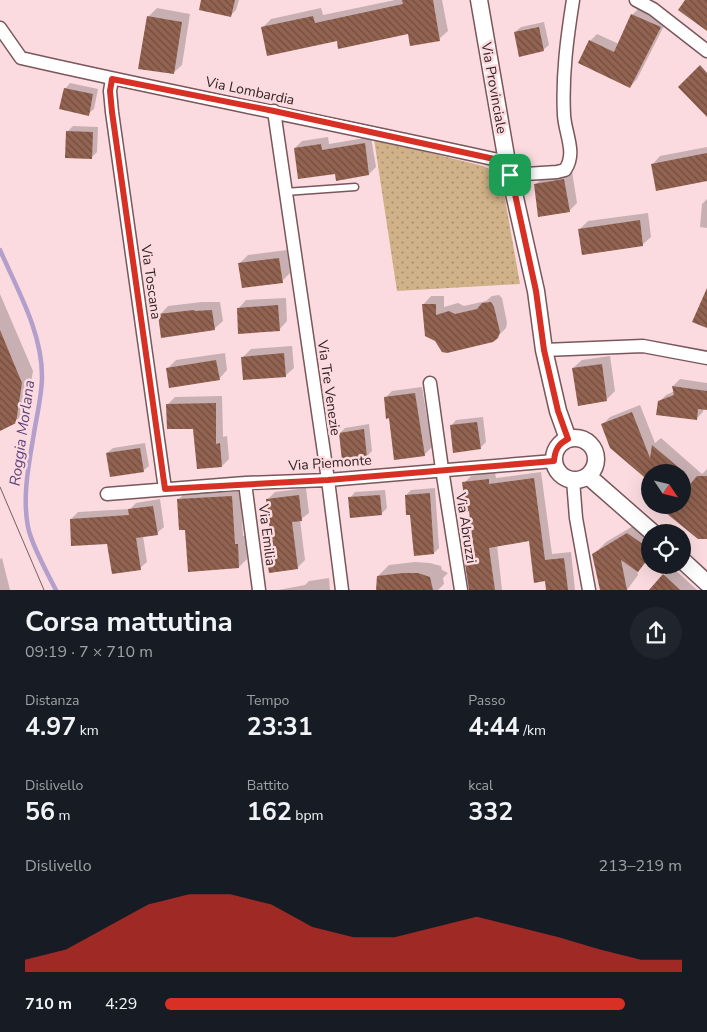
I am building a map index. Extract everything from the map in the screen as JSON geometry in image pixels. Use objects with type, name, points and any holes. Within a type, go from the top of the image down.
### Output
[{"type":"street","name":"Via Provinciale","points":[[479,0],[509,169],[536,291],[544,350],[558,411],[568,439]]},
{"type":"street","name":"Via Lombardia","points":[[0,28],[21,58],[112,79],[274,111],[509,169],[557,172],[565,170],[570,163],[570,150],[564,116],[564,59],[573,0]]},
{"type":"street","points":[[636,0],[653,9],[707,51]]},
{"type":"street","name":"Via Toscana","points":[[112,79],[110,91],[112,112],[165,489]]},
{"type":"street","name":"Via Tre Venezie","points":[[274,111],[328,480],[342,590]]},
{"type":"street","points":[[544,350],[643,346],[707,358]]},
{"type":"street","name":"Via Abruzzi","points":[[430,382],[461,590]]},
{"type":"street","points":[[575,437],[582,439],[590,443],[595,451],[596,463],[594,470],[588,476],[572,480],[560,474],[554,461],[554,453],[568,439],[575,437]]},
{"type":"street","name":"Via Piemonte","points":[[108,494],[245,483],[328,480],[554,461]]},
{"type":"street","points":[[588,476],[643,524]]},
{"type":"street","points":[[572,480],[576,518],[589,590]]},
{"type":"street","name":"Via Emilia","points":[[245,483],[259,590]]},
{"type":"street","points":[[691,568],[707,582]]},
{"type":"lane","points":[[285,192],[355,187]]},
{"type":"shaded area","points":[[374,139],[483,166],[498,173],[502,182],[520,284],[397,291]]},
{"type":"building","points":[[201,0],[235,0],[231,17],[199,10]]},
{"type":"building","points":[[402,0],[433,0],[440,41],[410,46],[408,34],[338,49],[337,41],[267,56],[261,27],[313,16],[315,23],[403,4]]},
{"type":"building","points":[[685,0],[707,0],[707,31],[678,10]]},
{"type":"building","points":[[631,14],[661,27],[630,88],[578,63],[589,40],[614,52]]},
{"type":"building","points":[[147,16],[182,22],[174,74],[138,69]]},
{"type":"building","points":[[539,27],[544,51],[519,57],[514,32]]},
{"type":"building","points":[[700,65],[707,73],[707,117],[678,87]]},
{"type":"building","points":[[64,88],[93,94],[89,116],[59,109]]},
{"type":"building","points":[[66,131],[93,132],[92,159],[65,158]]},
{"type":"building","points":[[365,143],[369,175],[336,181],[335,174],[298,179],[294,148],[321,144],[322,150]]},
{"type":"building","points":[[707,153],[707,181],[656,191],[651,164]]},
{"type":"building","points":[[564,179],[570,212],[538,217],[534,184]]},
{"type":"building","points":[[640,220],[643,246],[582,255],[578,229]]},
{"type":"building","points":[[279,258],[283,283],[242,288],[238,263]]},
{"type":"building","points":[[707,288],[707,328],[692,322]]},
{"type":"building","points":[[491,302],[500,332],[498,338],[493,342],[447,353],[442,352],[435,341],[425,336],[422,304],[436,304],[436,315],[449,311],[455,314],[477,309],[482,303]]},
{"type":"building","points":[[278,305],[280,331],[238,334],[237,308]]},
{"type":"building","points":[[212,310],[215,330],[161,338],[158,314]]},
{"type":"building","points":[[0,330],[22,383],[16,423],[0,431]]},
{"type":"building","points":[[284,353],[286,377],[243,380],[241,357]]},
{"type":"building","points":[[216,360],[220,380],[169,388],[166,368]]},
{"type":"building","points":[[602,364],[607,401],[578,406],[572,368]]},
{"type":"building","points":[[672,386],[707,391],[707,410],[698,409],[697,420],[656,415],[658,401],[674,395]]},
{"type":"building","points":[[415,393],[425,456],[394,460],[389,418],[386,419],[384,397]]},
{"type":"building","points":[[216,403],[216,444],[220,443],[222,467],[197,469],[193,429],[167,429],[166,404]]},
{"type":"building","points":[[632,412],[650,458],[652,445],[675,464],[641,464],[641,474],[610,448],[601,424]]},
{"type":"building","points":[[477,422],[481,449],[453,453],[450,425]]},
{"type":"building","points":[[364,429],[367,457],[342,461],[339,433]]},
{"type":"building","points":[[140,448],[144,472],[110,477],[106,453]]},
{"type":"building","points":[[697,476],[707,476],[707,539],[698,539],[691,533],[691,524],[680,524],[667,514],[691,514],[691,483]]},
{"type":"building","points":[[534,478],[545,560],[564,558],[568,590],[546,590],[545,581],[534,583],[529,541],[489,548],[495,590],[469,590],[465,564],[475,563],[469,511],[466,512],[462,482],[489,479],[489,484]]},
{"type":"building","points":[[430,493],[434,554],[414,556],[410,515],[406,515],[405,495]]},
{"type":"building","points":[[299,495],[302,521],[292,522],[298,569],[269,573],[264,539],[271,539],[266,499]]},
{"type":"building","points":[[380,495],[382,515],[350,518],[348,497]]},
{"type":"building","points":[[232,496],[235,544],[238,544],[239,568],[188,572],[185,530],[179,530],[177,499]]},
{"type":"building","points":[[153,506],[158,535],[136,538],[141,570],[112,574],[107,544],[71,546],[70,519],[129,515],[128,509]]},
{"type":"building","points":[[627,533],[641,543],[641,568],[638,572],[621,560],[627,590],[600,590],[592,554]]},
{"type":"building","points":[[418,573],[430,577],[433,590],[376,590],[377,576]]},
{"type":"building","points":[[663,574],[680,590],[649,590]]},
{"type":"waterway","name":"Roggia Morlana","points":[[0,250],[21,295],[33,327],[41,360],[41,390],[27,480],[26,515],[28,527],[40,559],[56,590]]},
{"type":"tram line","points":[[0,487],[44,590]]},
{"type":"route","points":[[112,79],[274,111],[508,162],[510,175],[536,291],[544,350],[558,411],[568,439],[562,442],[554,453],[554,461],[328,480],[245,483],[165,489],[112,112],[110,91],[112,79]]}]
